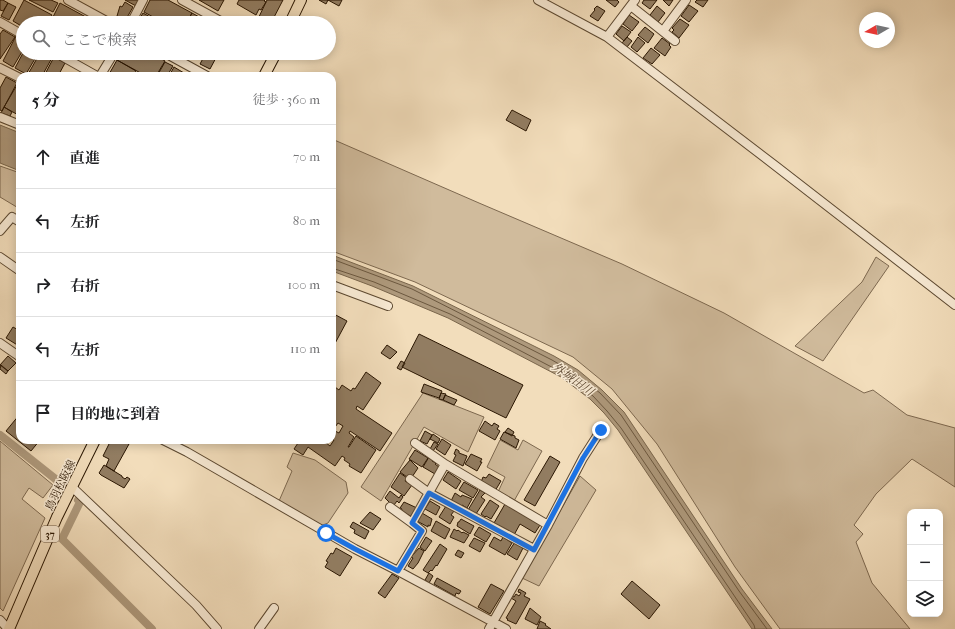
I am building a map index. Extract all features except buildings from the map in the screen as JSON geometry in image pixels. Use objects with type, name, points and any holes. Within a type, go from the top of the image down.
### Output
[{"type":"main road","points":[[293,16],[301,0]]},
{"type":"main road","points":[[266,72],[272,60]]},
{"type":"main road","name":"鳥羽松阪線","points":[[8,629],[57,517],[93,444]]},
{"type":"street","points":[[68,0],[97,16]]},
{"type":"street","points":[[135,16],[143,0]]},
{"type":"street","points":[[182,0],[211,16]]},
{"type":"street","points":[[538,0],[550,3],[607,37],[955,305]]},
{"type":"street","points":[[663,31],[686,0]]},
{"type":"street","points":[[607,37],[633,3],[675,41]]},
{"type":"street","points":[[0,22],[16,31]]},
{"type":"street","points":[[68,60],[90,72]]},
{"type":"street","points":[[102,72],[110,60]]},
{"type":"street","points":[[178,60],[200,72]]},
{"type":"street","points":[[0,68],[16,76]]},
{"type":"street","points":[[0,117],[16,123]]},
{"type":"street","points":[[0,231],[12,217],[16,220]]},
{"type":"street","points":[[0,257],[16,268]]},
{"type":"street","points":[[336,286],[388,306]]},
{"type":"street","points":[[0,343],[16,354]]},
{"type":"street","points":[[491,625],[548,525],[583,458],[601,430]]},
{"type":"street","points":[[415,443],[445,464],[548,525]]},
{"type":"street","points":[[171,444],[355,549],[398,571],[491,625],[506,629]]},
{"type":"street","points":[[412,523],[445,464]]},
{"type":"street","points":[[410,479],[429,493],[534,550]]},
{"type":"street","points":[[72,487],[196,605],[217,629]]},
{"type":"street","points":[[390,507],[422,531],[398,571]]},
{"type":"street","points":[[259,629],[274,608]]},
{"type":"street","points":[[0,620],[8,629]]},
{"type":"shaded area","points":[[336,141],[622,264],[724,313],[864,393],[873,390],[907,415],[955,428],[955,487],[912,459],[876,494],[854,525],[863,534],[856,542],[872,583],[910,629],[780,629],[735,567],[657,444],[612,389],[573,357],[415,282],[336,252]]},
{"type":"shaded area","points":[[0,166],[16,172],[16,207],[0,197]]},
{"type":"shaded area","points":[[876,257],[889,266],[823,361],[795,346],[862,282]]},
{"type":"shaded area","points":[[423,393],[484,417],[468,452],[424,427],[381,501],[361,487]]},
{"type":"shaded area","points":[[500,440],[518,450],[523,440],[542,451],[514,501],[498,492],[505,477],[487,467]]},
{"type":"shaded area","points":[[0,441],[53,485],[43,498],[29,488],[22,499],[45,518],[3,611],[0,608]]},
{"type":"shaded area","points":[[293,453],[315,460],[346,482],[348,493],[328,523],[320,526],[279,501],[292,471],[287,467]]},
{"type":"shaded area","points":[[580,476],[596,490],[539,586],[522,578]]},
{"type":"water","points":[[0,125],[16,131],[16,169],[0,163]]},
{"type":"water","name":"外城田川","points":[[336,257],[413,286],[554,356],[578,370],[602,390],[624,412],[742,589],[772,629],[752,629],[618,430],[590,399],[561,377],[448,318],[336,272]]},
{"type":"waterway","points":[[0,435],[63,485]]},
{"type":"waterway","points":[[78,500],[80,502],[62,539],[152,629]]},
{"type":"route","points":[[326,533],[398,571],[422,531],[412,523],[429,493],[534,550],[583,458],[601,430]]}]
